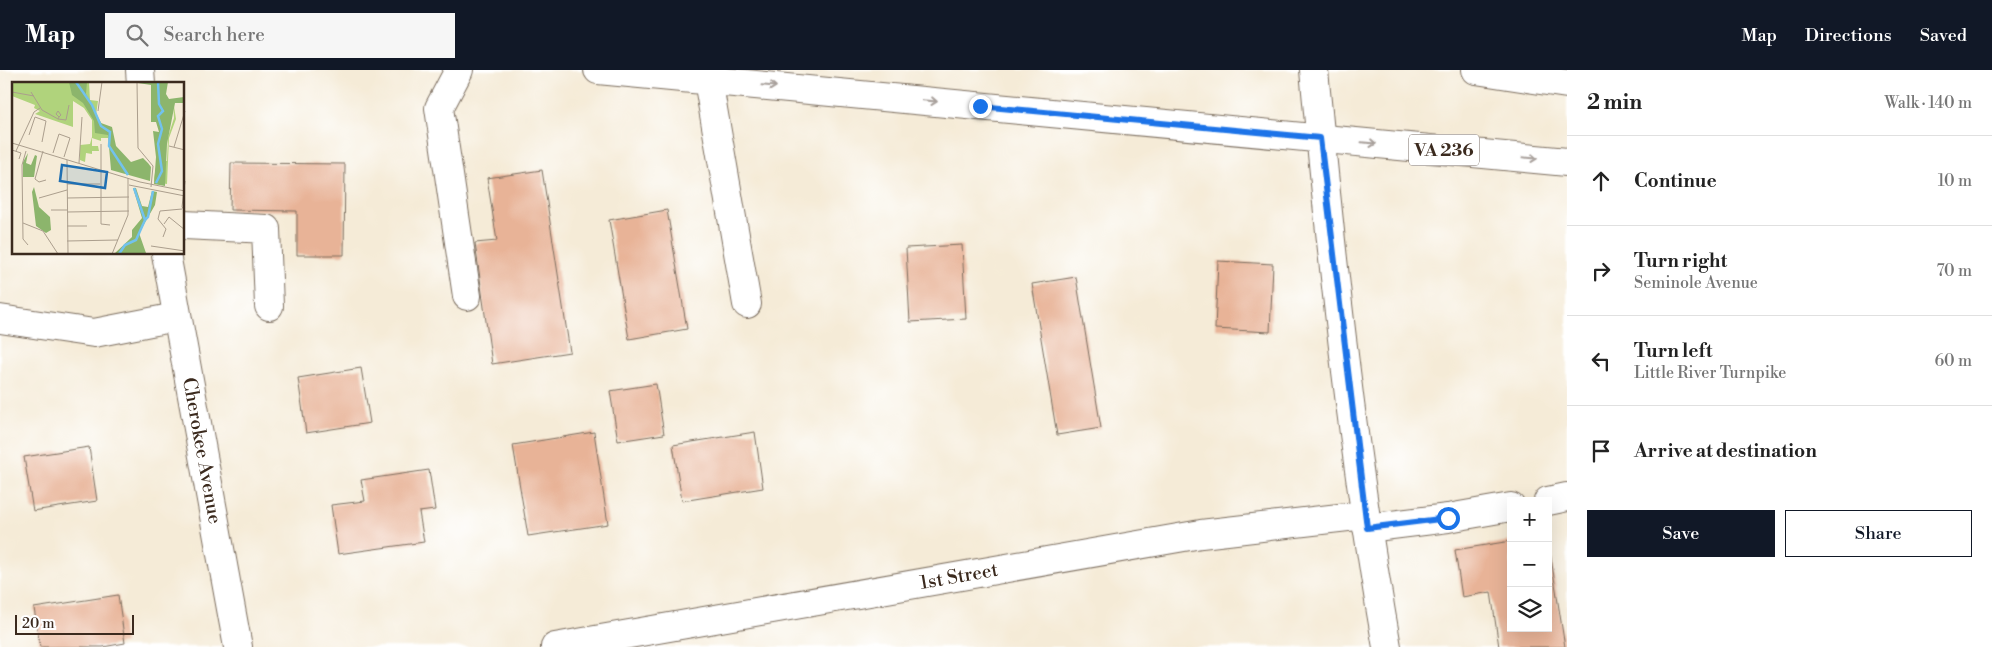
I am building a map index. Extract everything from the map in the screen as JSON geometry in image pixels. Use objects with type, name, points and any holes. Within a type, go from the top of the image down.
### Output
[{"type":"street","points":[[459,70],[439,108],[467,296]]},
{"type":"street","name":"VA 236","points":[[598,70],[1567,162]]},
{"type":"street","points":[[1314,70],[1320,138],[1366,522],[1387,647]]},
{"type":"street","points":[[1476,70],[1567,84]]},
{"type":"street","points":[[708,80],[747,304]]},
{"type":"street","points":[[185,225],[266,229],[269,306]]},
{"type":"street","name":"Cherokee Avenue","points":[[166,255],[238,647]]},
{"type":"street","points":[[0,319],[94,333],[176,317]]},
{"type":"street","points":[[1552,500],[1567,497]]},
{"type":"street","name":"1st Street","points":[[555,647],[1202,534],[1448,518],[1507,508]]},
{"type":"building","points":[[231,163],[345,164],[344,255],[297,255],[297,211],[230,210]]},
{"type":"building","points":[[542,170],[570,352],[492,364],[475,243],[497,241],[487,178]]},
{"type":"building","points":[[667,210],[687,329],[629,339],[609,220]]},
{"type":"building","points":[[962,245],[966,319],[910,322],[906,248]]},
{"type":"building","points":[[1218,261],[1273,264],[1270,332],[1215,329]]},
{"type":"building","points":[[1076,277],[1101,428],[1057,435],[1032,284]]},
{"type":"building","points":[[361,368],[370,423],[306,433],[298,378]]},
{"type":"building","points":[[656,384],[664,434],[618,441],[610,391]]},
{"type":"building","points":[[594,432],[608,524],[528,536],[513,445]]},
{"type":"building","points":[[755,432],[763,488],[682,501],[673,445]]},
{"type":"building","points":[[89,447],[97,501],[33,511],[24,457]]},
{"type":"building","points":[[429,470],[435,510],[419,512],[424,542],[338,554],[331,505],[365,501],[361,480]]},
{"type":"building","points":[[1507,542],[1507,632],[1552,632],[1552,564],[1565,647],[1499,647],[1491,592],[1462,597],[1455,550]]},
{"type":"building","points":[[118,595],[125,643],[103,647],[40,647],[34,608]]},
{"type":"route","points":[[980,106],[1320,138],[1331,242],[1367,528],[1448,518]]}]
